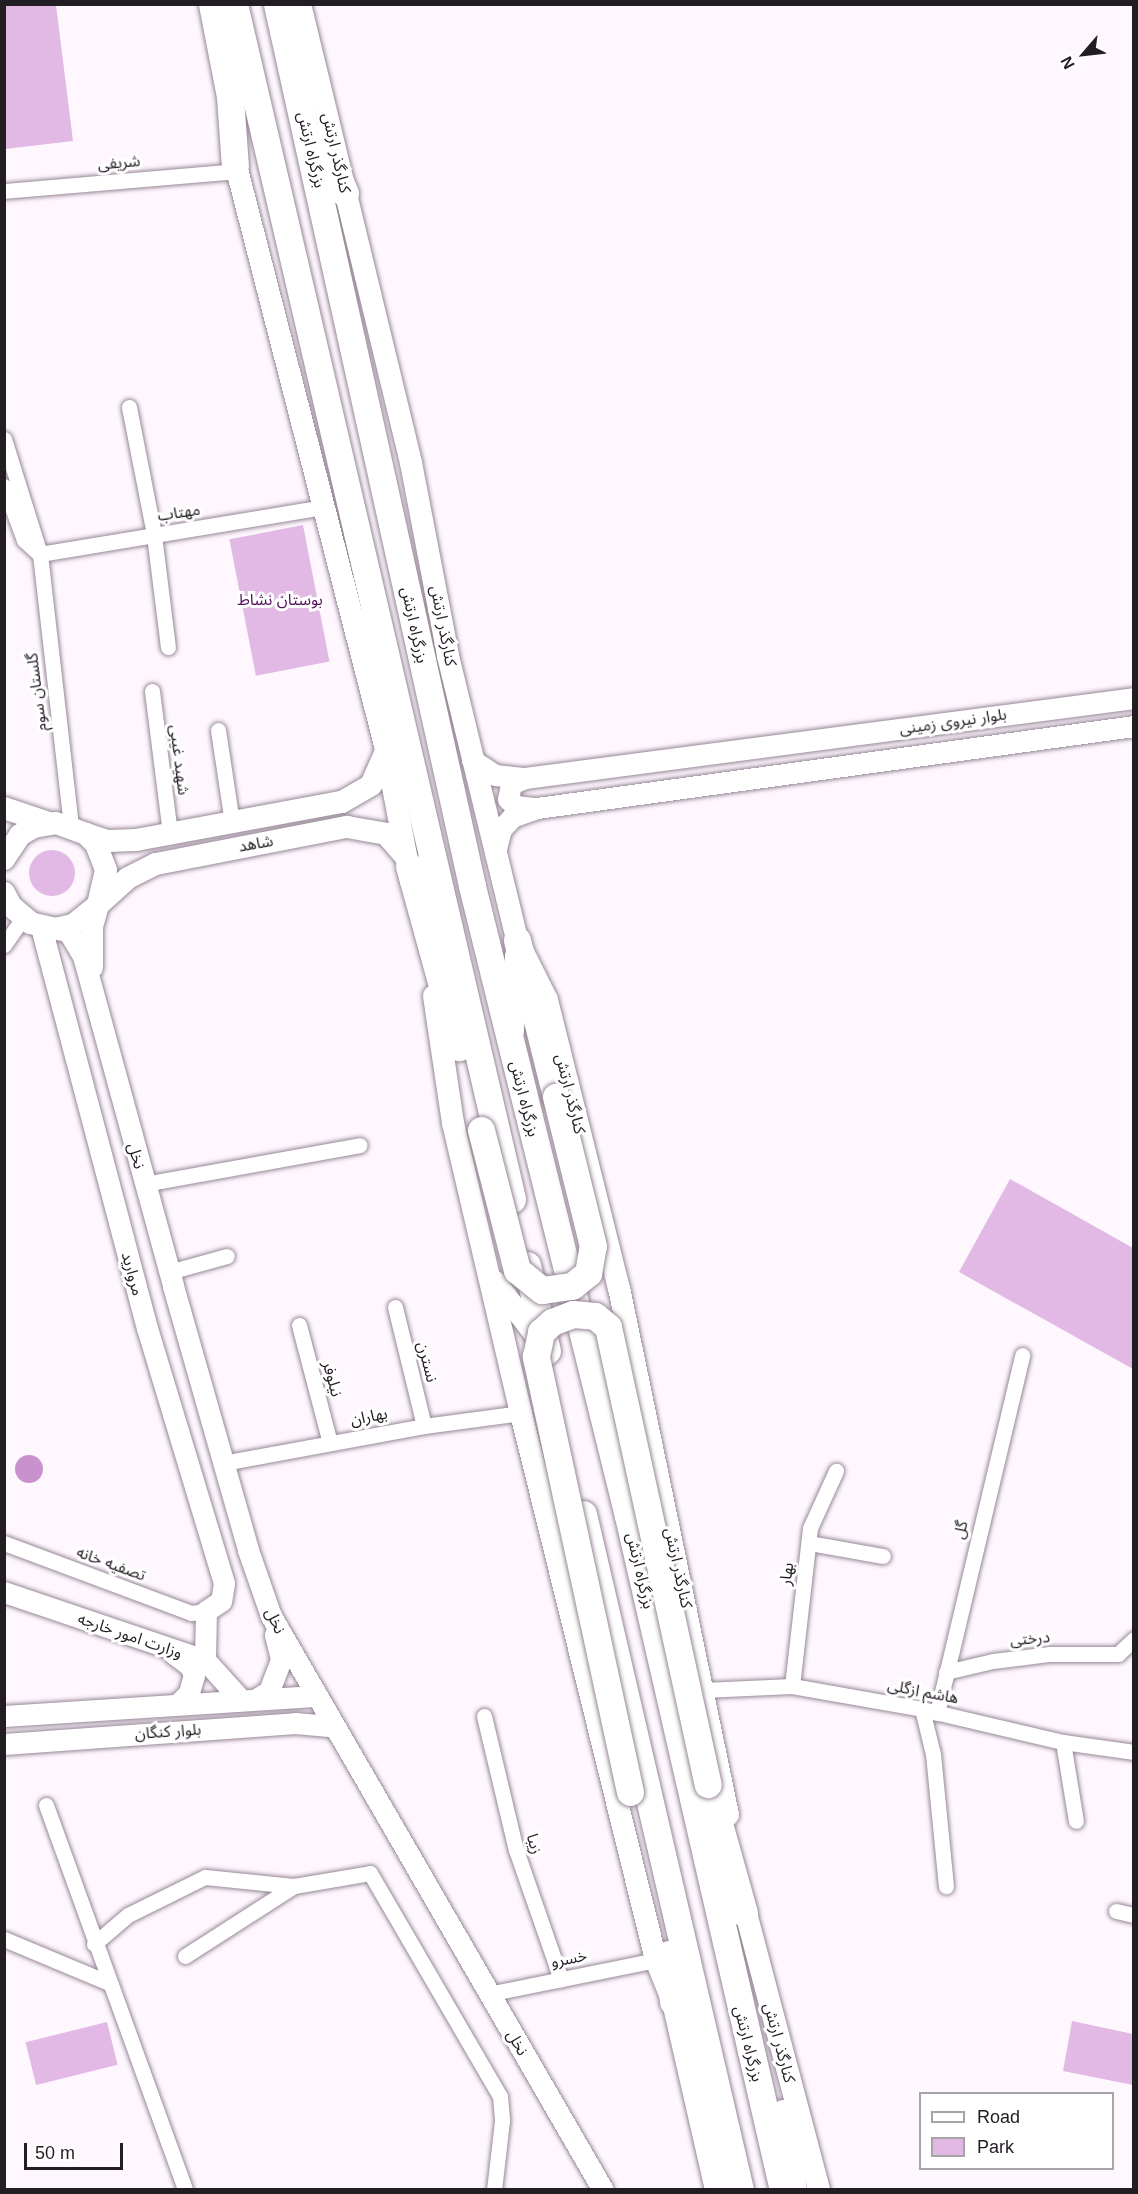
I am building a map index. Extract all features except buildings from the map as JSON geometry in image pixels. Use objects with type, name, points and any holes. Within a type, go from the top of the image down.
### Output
[{"type":"highway","points":[[212,4],[230,97],[236,169]]},
{"type":"highway","name":"بزرگراه ارتش","points":[[234,4],[740,2190]]},
{"type":"highway","name":"بزرگراه ارتش","points":[[277,4],[418,641],[512,1050],[628,1516],[783,2190]]},
{"type":"highway","points":[[291,4],[321,137],[345,193]]},
{"type":"highway","points":[[408,866],[517,1270],[542,1290],[572,1286],[588,1273],[593,1246],[517,940]]},
{"type":"highway","points":[[673,2002],[673,1973],[630,1792],[536,1356],[541,1332],[552,1322],[573,1314],[595,1316],[608,1327],[708,1784],[744,1913]]},
{"type":"main road","points":[[203,4],[236,169],[286,348],[384,745],[436,1007],[453,1123],[521,1413],[656,1960],[673,2002],[716,2190]]},
{"type":"main road","name":"کنارگذر ارتش","points":[[300,4],[383,359],[411,463],[472,760],[495,853],[517,940],[547,1000],[610,1254],[703,1690],[744,1913],[819,2190]]},
{"type":"main road","points":[[383,359],[403,492],[418,641]]},
{"type":"main road","name":"بلوار نیروی زمینی","points":[[472,760],[495,775],[525,778],[1134,698]]},
{"type":"main road","name":"بلوار نیروی زمینی","points":[[495,853],[501,829],[512,817],[537,808],[777,773],[1134,726]]},
{"type":"main road","name":"شاهد","points":[[4,808],[79,830],[108,842],[170,834],[342,802],[362,794],[374,781],[383,763],[384,745]]},
{"type":"main road","points":[[773,746],[777,773]]},
{"type":"main road","points":[[525,778],[511,783],[508,799],[516,806],[537,808]]},
{"type":"main road","points":[[342,802],[353,805],[357,812],[356,820],[347,828]]},
{"type":"main road","points":[[4,859],[21,835],[49,823]]},
{"type":"main road","name":"شاهد","points":[[40,924],[87,917],[128,878],[156,864],[347,828],[368,828],[390,836],[400,846],[408,866]]},
{"type":"main road","points":[[79,830],[96,844],[106,870],[91,938],[93,992]]},
{"type":"main road","points":[[4,893],[40,924],[68,931],[76,940],[93,992]]},
{"type":"main road","name":"مروارید","points":[[40,924],[147,1328],[224,1583],[220,1601],[206,1611]]},
{"type":"main road","points":[[512,1050],[517,940]]},
{"type":"main road","name":"نخل","points":[[93,992],[144,1184],[223,1463],[271,1616],[314,1696],[603,2190]]},
{"type":"main road","points":[[490,1276],[546,1350]]},
{"type":"main road","name":"وزارت امور خارجه","points":[[4,1592],[170,1651],[205,1660],[249,1699]]},
{"type":"main road","points":[[205,1660],[206,1611]]},
{"type":"main road","points":[[249,1699],[269,1690],[280,1659],[271,1616]]},
{"type":"main road","points":[[170,1651],[190,1666],[194,1675],[189,1693],[179,1703]]},
{"type":"main road","name":"بلوار کنگان","points":[[4,1716],[314,1696]]},
{"type":"main road","points":[[280,1697],[304,1708],[305,1717],[295,1723]]},
{"type":"main road","points":[[120,1707],[120,1736]]},
{"type":"main road","name":"بلوار کنگان","points":[[4,1744],[295,1723],[332,1726]]},
{"type":"main road","points":[[744,1913],[796,2190]]},
{"type":"street","name":"شریفی","points":[[4,191],[236,169]]},
{"type":"street","points":[[129,407],[154,535],[168,647]]},
{"type":"street","points":[[4,440],[39,554]]},
{"type":"street","points":[[4,486],[28,548],[39,554]]},
{"type":"street","name":"مهتاب","points":[[39,554],[324,507]]},
{"type":"street","name":"گلستان سوم","points":[[39,554],[79,830]]},
{"type":"street","name":"شهید غیبی","points":[[152,691],[170,834]]},
{"type":"street","points":[[218,730],[232,822]]},
{"type":"street","points":[[4,945],[40,924]]},
{"type":"street","points":[[144,1184],[360,1144]]},
{"type":"street","points":[[169,1272],[227,1256]]},
{"type":"street","name":"نسترن","points":[[395,1307],[424,1426]]},
{"type":"street","name":"نیلوفر","points":[[299,1325],[330,1443]]},
{"type":"street","name":"گل","points":[[930,1711],[946,1672],[1022,1355]]},
{"type":"street","name":"بهاران","points":[[223,1463],[424,1426],[521,1413]]},
{"type":"street","name":"بهار","points":[[792,1686],[810,1528],[836,1471]]},
{"type":"street","points":[[809,1543],[884,1556]]},
{"type":"street","name":"تصفیه خانه","points":[[4,1544],[191,1613],[206,1611]]},
{"type":"street","name":"درختی","points":[[946,1672],[993,1661],[1049,1654],[1118,1654],[1134,1639]]},
{"type":"street","name":"هاشم ازگلی","points":[[703,1690],[792,1686],[930,1711],[1063,1742],[1134,1752]]},
{"type":"street","points":[[930,1711],[946,1886]]},
{"type":"street","name":"زیبا","points":[[484,1716],[516,1850],[561,1979]]},
{"type":"street","points":[[1063,1742],[1063,1759],[1076,1821]]},
{"type":"street","points":[[46,1805],[94,1944],[185,2190]]},
{"type":"street","points":[[94,1944],[128,1915],[205,1877],[294,1886],[370,1873],[500,2096],[502,2121],[494,2190]]},
{"type":"street","points":[[185,1956],[294,1886]]},
{"type":"street","points":[[1116,1911],[1134,1915]]},
{"type":"street","points":[[4,1939],[109,1983]]},
{"type":"street","name":"خسرو","points":[[488,1994],[656,1960]]},
{"type":"green space","points":[[4,5],[56,5],[73,141],[5,149]]},
{"type":"green space","name":"بوستان نشاط","points":[[303,525],[330,661],[256,676],[229,539]]},
{"type":"green space","points":[[52,850],[68,857],[75,873],[68,889],[52,896],[36,889],[29,873],[36,857]]},
{"type":"green space","points":[[1010,1179],[1133,1248],[1133,1369],[959,1272]]},
{"type":"green space","points":[[1072,2021],[1133,2034],[1133,2085],[1063,2071]]},
{"type":"green space","points":[[107,2022],[118,2065],[36,2085],[25,2042]]},
{"type":"shaded area","points":[[29,1455],[39,1459],[43,1469],[39,1479],[29,1483],[19,1479],[15,1469],[19,1459]]}]
